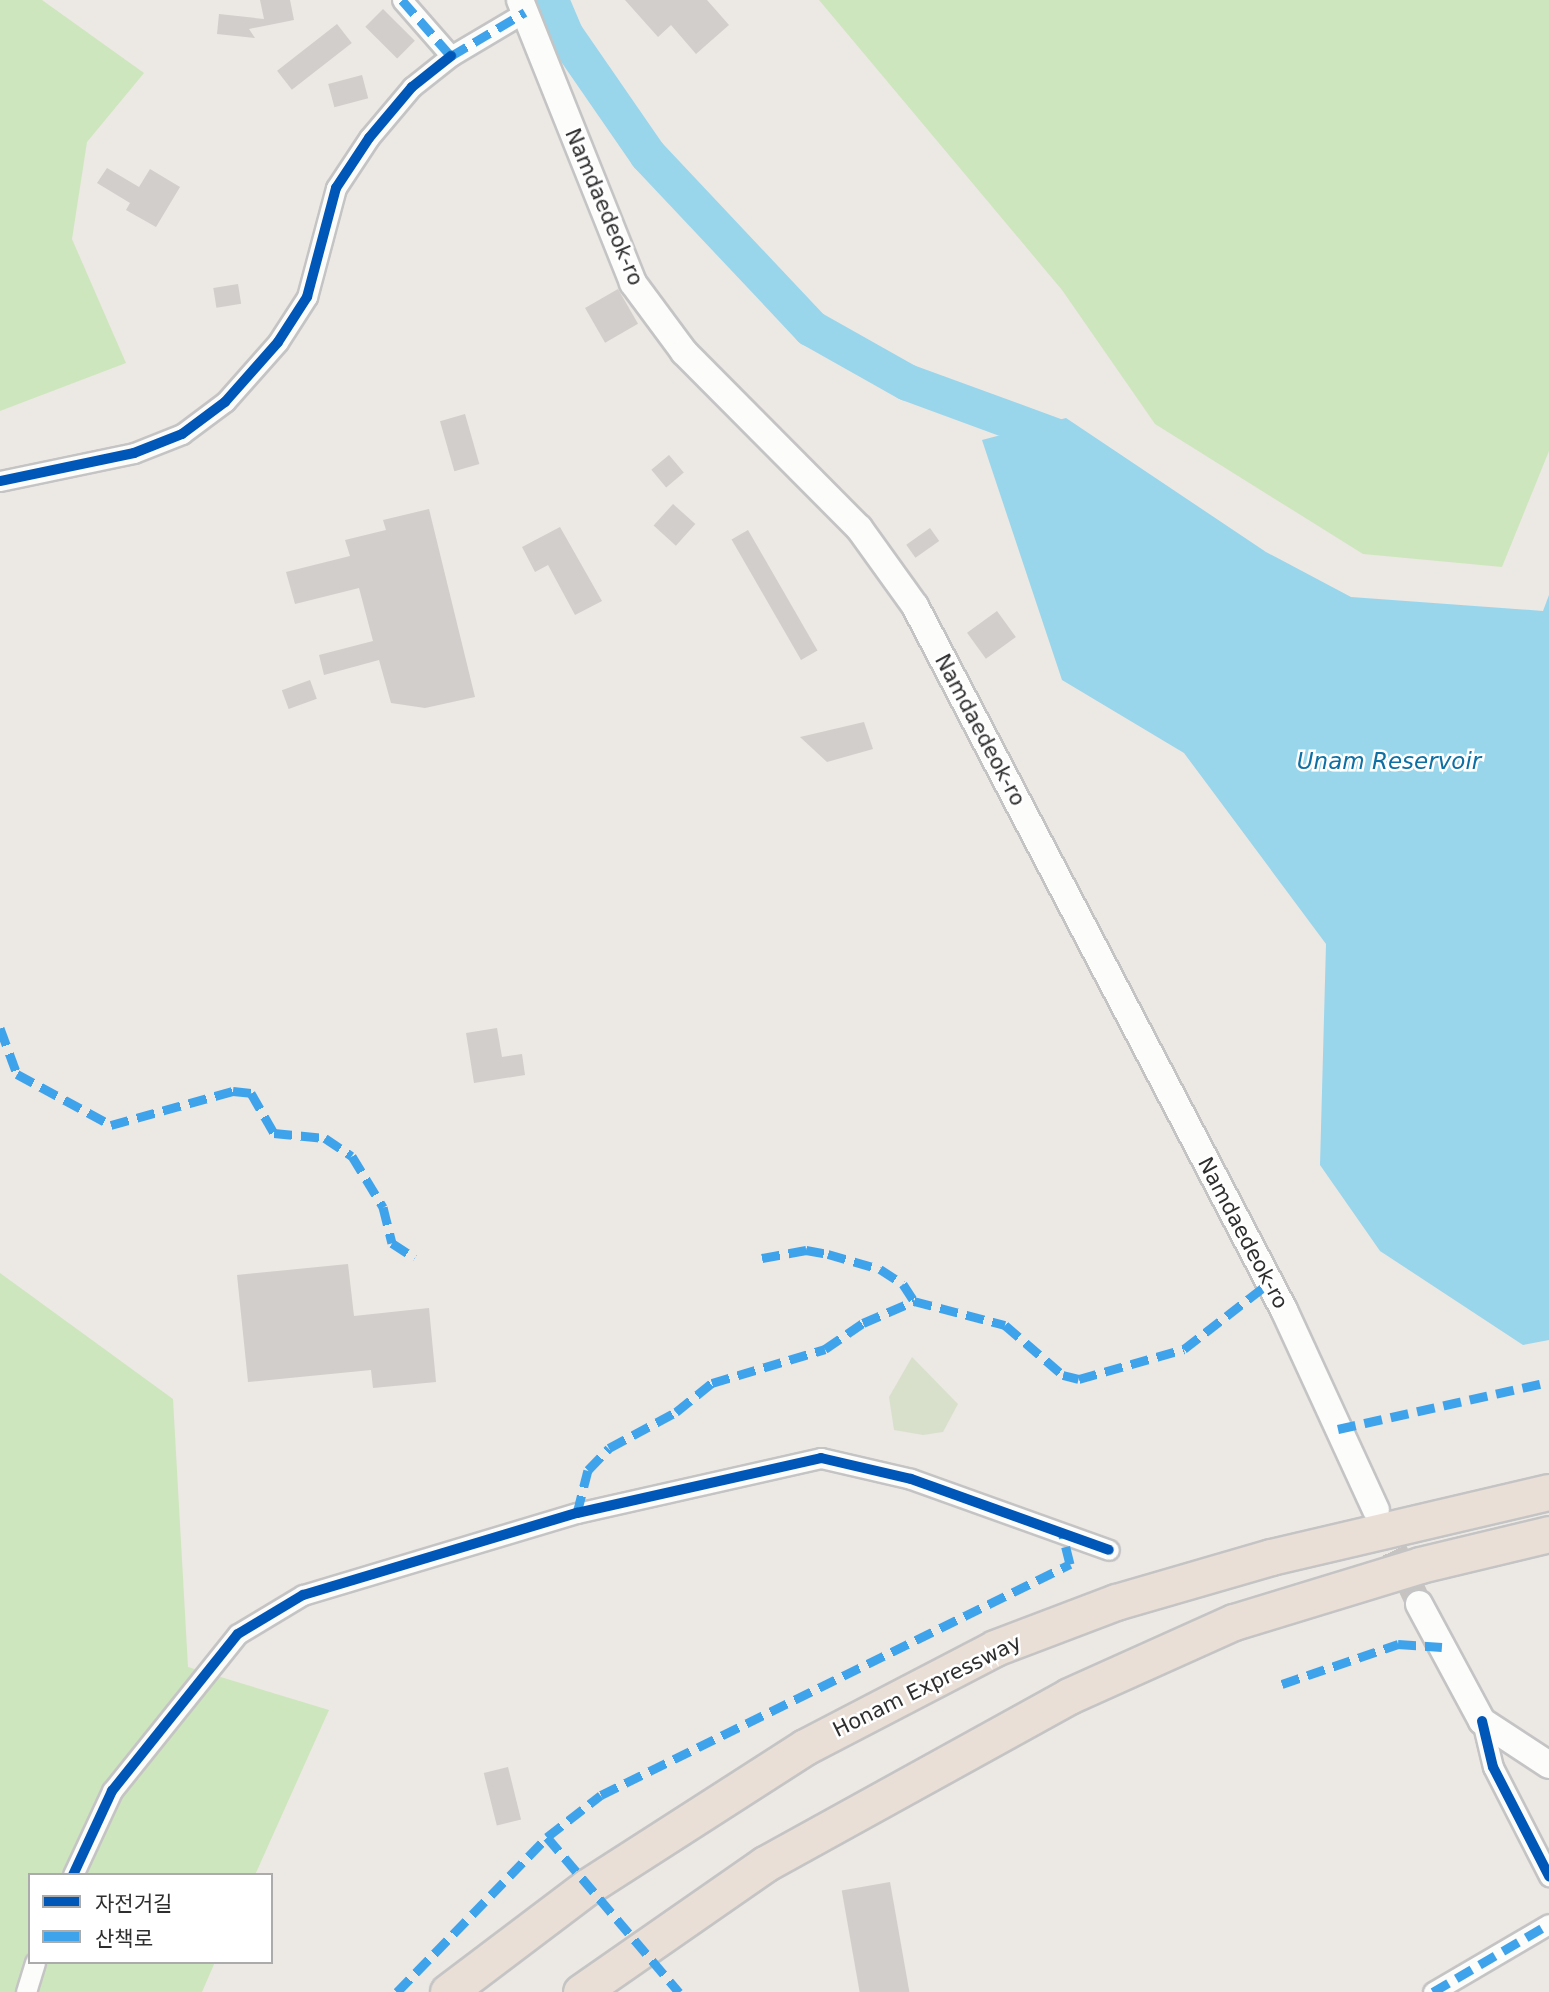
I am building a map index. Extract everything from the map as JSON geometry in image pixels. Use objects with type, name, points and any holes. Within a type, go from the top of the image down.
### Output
[{"type":"highway","name":"Honam Expressway","points":[[448,1992],[587,1887],[805,1747],[995,1648],[1116,1602],[1271,1557],[1549,1492]]},
{"type":"highway","points":[[581,1992],[690,1912],[776,1857],[1081,1690],[1234,1622],[1420,1565],[1549,1534]]},
{"type":"main road","name":"Namdaedeok-ro","points":[[523,6],[633,283],[684,352],[859,528],[915,606],[1283,1310],[1376,1510]]},
{"type":"main road","points":[[1419,1604],[1482,1721],[1549,1765]]},
{"type":"street","points":[[402,0],[451,57]]},
{"type":"street","points":[[0,481],[134,453],[182,434],[225,402],[278,342],[307,297],[337,188],[369,138],[412,87],[523,6]]},
{"type":"street","points":[[74,1873],[112,1791],[238,1634],[303,1595],[577,1513],[821,1458],[911,1479],[1109,1550]]},
{"type":"street","points":[[1482,1721],[1493,1767],[1549,1876]]},
{"type":"street","points":[[1433,1992],[1549,1924]]},
{"type":"street","points":[[26,1992],[34,1964]]},
{"type":"green space","points":[[0,0],[42,0],[144,73],[87,142],[72,239],[126,363],[0,411]]},
{"type":"green space","points":[[819,0],[1549,0],[1549,451],[1502,567],[1363,554],[1155,424],[1062,290]]},
{"type":"green space","points":[[0,1273],[173,1399],[188,1667],[329,1710],[256,1873],[28,1873],[28,1964],[214,1964],[202,1992],[0,1992]]},
{"type":"green space","points":[[912,1357],[958,1404],[943,1432],[923,1435],[894,1430],[889,1397]]},
{"type":"water","name":"Unam Reservoir","points":[[1066,418],[1266,552],[1351,597],[1543,611],[1549,595],[1549,1340],[1523,1345],[1380,1251],[1320,1165],[1326,944],[1184,753],[1062,680],[982,440]]},
{"type":"building","points":[[260,0],[290,0],[294,20],[249,29],[255,38],[217,34],[219,14],[264,19]]},
{"type":"building","points":[[625,0],[707,0],[729,25],[696,54],[671,25],[658,37]]},
{"type":"building","points":[[383,9],[415,41],[397,58],[365,27]]},
{"type":"building","points":[[337,24],[352,43],[292,90],[277,71]]},
{"type":"building","points":[[362,75],[368,98],[334,107],[328,84]]},
{"type":"building","points":[[107,168],[139,187],[150,169],[180,187],[156,227],[126,210],[130,203],[97,183]]},
{"type":"building","points":[[238,284],[241,304],[216,308],[213,288]]},
{"type":"building","points":[[618,289],[638,324],[605,343],[585,308]]},
{"type":"building","points":[[465,414],[479,464],[454,471],[440,421]]},
{"type":"building","points":[[669,455],[684,473],[666,487],[651,470]]},
{"type":"building","points":[[673,504],[695,524],[676,546],[654,526]]},
{"type":"building","points":[[429,509],[475,697],[425,708],[391,703],[379,660],[324,675],[319,655],[373,641],[359,588],[295,604],[286,572],[350,556],[345,540],[386,530],[383,520]]},
{"type":"building","points":[[560,527],[602,601],[575,615],[548,565],[535,572],[522,547]]},
{"type":"building","points":[[930,528],[939,541],[915,558],[906,545]]},
{"type":"building","points":[[748,530],[818,650],[801,660],[732,540]]},
{"type":"building","points":[[997,611],[1016,637],[986,659],[967,633]]},
{"type":"building","points":[[310,680],[317,699],[289,709],[282,690]]},
{"type":"building","points":[[864,722],[873,749],[827,762],[800,737]]},
{"type":"building","points":[[497,1028],[502,1057],[522,1054],[525,1075],[474,1083],[466,1033]]},
{"type":"building","points":[[348,1264],[354,1316],[429,1308],[436,1382],[373,1388],[371,1370],[248,1382],[237,1275]]},
{"type":"building","points":[[508,1767],[521,1819],[497,1825],[484,1773]]},
{"type":"building","points":[[890,1882],[909,1992],[860,1992],[842,1891]]},
{"type":"waterway","points":[[550,0],[565,35],[647,154],[811,328],[907,382],[1060,438],[1072,452]]},
{"type":"tunnel","points":[[1378,1515],[1419,1604]]},
{"type":"marked path","points":[[402,0],[451,56],[525,12]]},
{"type":"marked path","points":[[0,1028],[17,1074],[111,1125],[233,1091],[251,1093],[274,1133],[325,1138],[352,1156],[383,1207],[392,1243],[415,1258]]},
{"type":"marked path","points":[[762,1258],[806,1250],[828,1254],[880,1269],[903,1284],[914,1301]]},
{"type":"marked path","points":[[577,1513],[588,1470],[609,1448],[676,1412],[712,1383],[825,1349],[863,1323],[914,1301],[1005,1325],[1063,1375],[1079,1379],[1184,1349],[1269,1283]]},
{"type":"marked path","points":[[1338,1429],[1549,1382]]},
{"type":"marked path","points":[[397,1992],[547,1837],[601,1795],[1070,1564],[1062,1533]]},
{"type":"marked path","points":[[1282,1684],[1398,1644],[1442,1647]]},
{"type":"marked path","points":[[547,1837],[679,1992]]},
{"type":"marked path","points":[[1433,1992],[1549,1924]]},
{"type":"cycle path","points":[[0,481],[134,453],[182,434],[225,402],[278,342],[307,297],[336,188],[369,138],[412,87],[451,56]]},
{"type":"cycle path","points":[[74,1873],[112,1791],[238,1634],[303,1595],[577,1513],[821,1458],[911,1479],[1109,1550]]},
{"type":"cycle path","points":[[1482,1721],[1493,1767],[1549,1876]]}]
